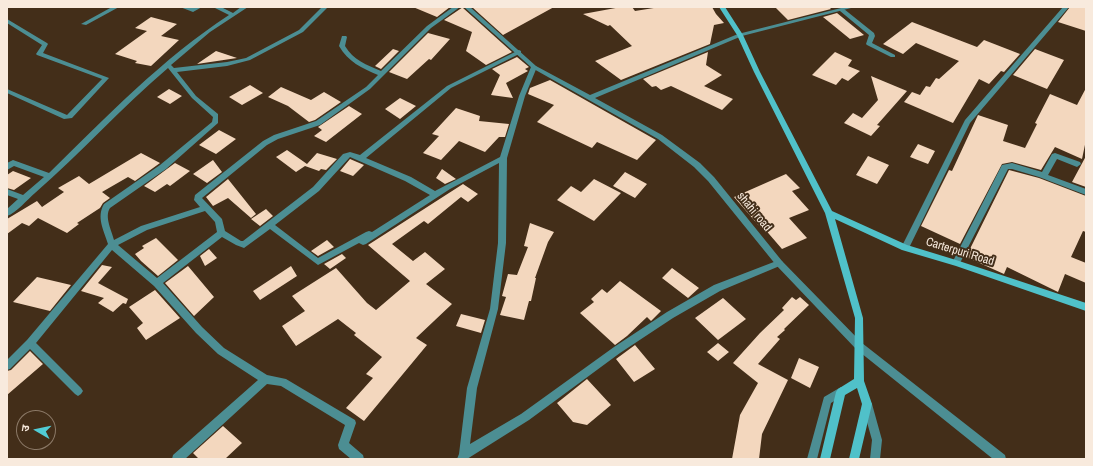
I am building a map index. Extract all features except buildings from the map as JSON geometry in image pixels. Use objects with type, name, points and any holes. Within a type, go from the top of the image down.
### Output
[{"type":"main road","points":[[722,7],[740,35],[757,72],[829,213],[859,318],[859,381],[867,404],[855,455]]},
{"type":"main road","name":"Carterpuri Road","points":[[829,213],[905,248],[956,263],[1086,307]]},
{"type":"main road","points":[[825,459],[841,392],[859,381]]},
{"type":"street","points":[[84,24],[116,7]]},
{"type":"street","points":[[183,7],[193,10],[199,7]]},
{"type":"street","points":[[216,7],[231,14]]},
{"type":"street","points":[[7,213],[50,176],[136,92],[171,67],[203,35],[231,14],[245,7]]},
{"type":"street","points":[[171,67],[227,64],[248,59],[301,31],[325,7]]},
{"type":"street","points":[[220,233],[219,221],[198,200],[198,197],[251,153],[276,137],[311,126],[325,119],[368,88],[429,27],[457,7]]},
{"type":"street","name":"shahi road","points":[[468,7],[534,66],[660,137],[697,165],[779,263],[859,346],[1001,459]]},
{"type":"street","points":[[592,98],[740,35],[852,7]]},
{"type":"street","points":[[905,248],[967,122],[1066,7]]},
{"type":"street","points":[[842,10],[872,34],[869,44],[893,56]]},
{"type":"street","points":[[7,21],[45,44],[39,54],[106,78],[70,116],[66,117],[7,91]]},
{"type":"street","points":[[344,37],[342,46],[351,59],[358,64],[382,74]]},
{"type":"street","points":[[361,158],[449,87],[519,52]]},
{"type":"street","points":[[463,457],[472,388],[494,309],[502,243],[503,158],[522,96],[534,66]]},
{"type":"street","points":[[171,67],[194,97],[216,116],[215,123],[163,167],[107,206],[104,210],[104,219],[112,245],[157,283],[199,330],[221,350],[265,380],[283,382],[351,423],[343,445],[359,459]]},
{"type":"street","points":[[220,233],[235,239],[240,244],[244,245],[316,189],[346,156],[350,154],[408,179],[435,194]]},
{"type":"street","points":[[1042,175],[1045,174],[1055,156],[1077,164]]},
{"type":"street","points":[[364,242],[435,194],[503,158]]},
{"type":"street","points":[[7,167],[13,163],[50,176]]},
{"type":"street","points":[[956,263],[1004,168],[1009,165],[1042,175],[1086,192]]},
{"type":"street","points":[[7,192],[24,199]]},
{"type":"street","points":[[7,366],[30,343],[112,245],[144,228],[206,208]]},
{"type":"street","points":[[270,225],[318,262],[324,260],[337,250],[367,234],[374,234]]},
{"type":"street","points":[[157,283],[220,233]]},
{"type":"street","points":[[463,457],[525,417],[617,350],[670,315],[717,288],[779,263]]},
{"type":"street","points":[[30,343],[78,391]]},
{"type":"street","points":[[177,459],[265,380]]},
{"type":"street","points":[[812,459],[827,400],[841,392]]},
{"type":"street","points":[[867,404],[877,440],[875,459]]}]
